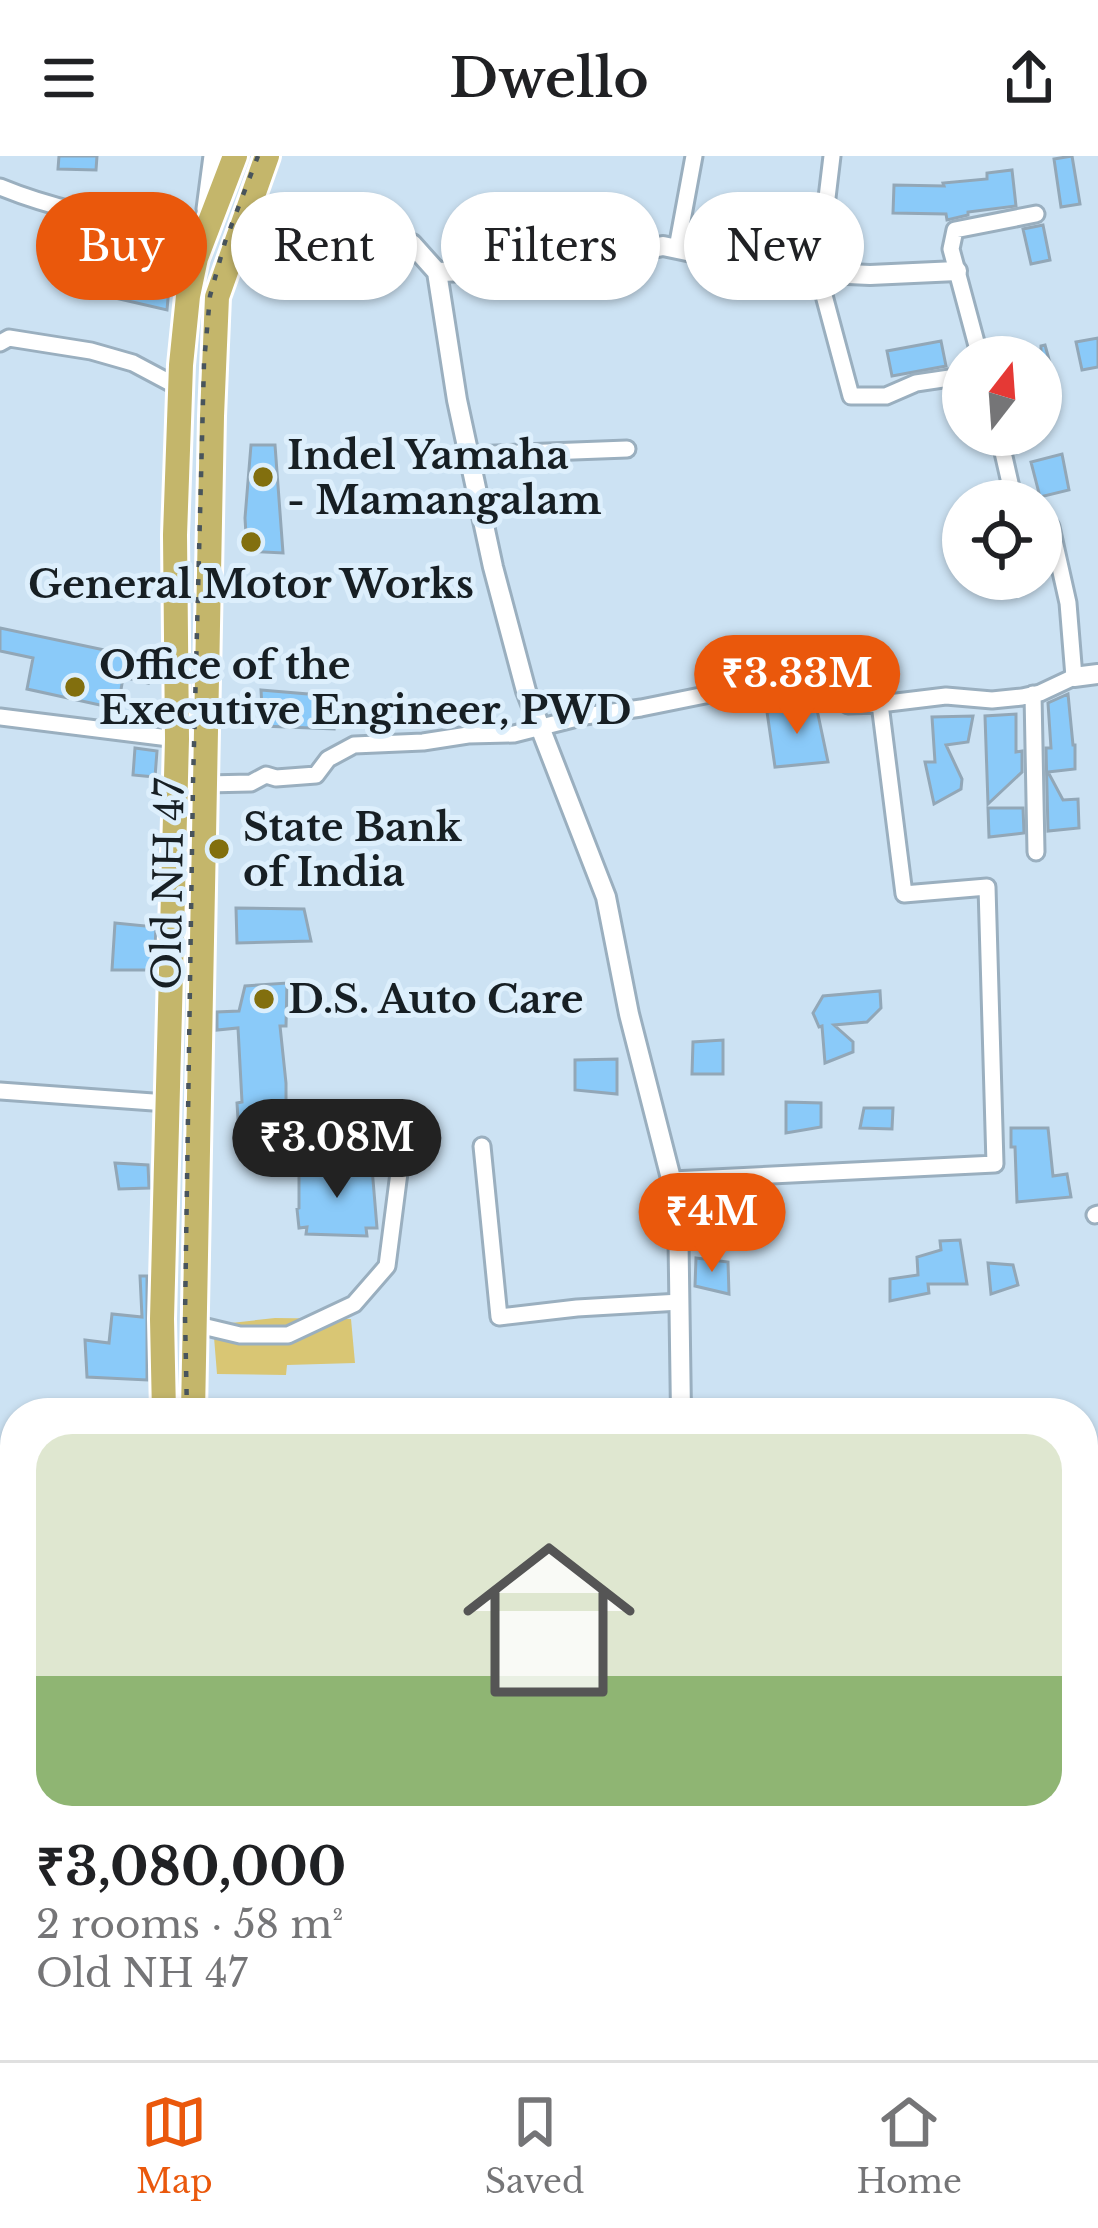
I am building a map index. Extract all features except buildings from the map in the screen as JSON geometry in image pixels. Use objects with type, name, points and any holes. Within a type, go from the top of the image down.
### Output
[{"type":"main road","points":[[207,215],[215,156]]},
{"type":"main road","name":"Old NH 47","points":[[207,229],[235,156]]},
{"type":"main road","name":"Old NH 47","points":[[253,192],[267,156]]},
{"type":"main road","name":"Old NH 47","points":[[193,1398],[217,297],[231,256]]},
{"type":"main road","name":"Old NH 47","points":[[164,1398],[177,739],[175,535],[188,300]]},
{"type":"main road","points":[[175,535],[210,536]]},
{"type":"street","points":[[677,248],[694,156]]},
{"type":"street","points":[[828,192],[832,156]]},
{"type":"street","points":[[0,187],[36,201]]},
{"type":"street","points":[[974,336],[952,249],[955,230],[1036,214]]},
{"type":"street","points":[[437,272],[548,268],[663,246],[684,250]]},
{"type":"street","points":[[417,250],[437,272],[457,400],[493,567],[526,692],[606,897],[629,1014],[678,1206],[681,1398]]},
{"type":"street","points":[[864,275],[957,271]]},
{"type":"street","points":[[825,300],[851,396],[886,396],[916,382],[942,379]]},
{"type":"street","points":[[0,343],[9,338],[91,351],[133,363],[181,388]]},
{"type":"street","points":[[468,454],[627,449]]},
{"type":"street","points":[[1062,576],[1074,677]]},
{"type":"street","points":[[206,784],[251,783],[266,775],[316,775],[328,758],[353,745],[514,734],[804,675],[816,678],[848,705],[946,696],[992,700],[1040,693],[1074,677],[1098,674]]},
{"type":"street","points":[[1033,694],[1036,852]]},
{"type":"street","points":[[672,1180],[994,1164],[987,887],[904,894],[880,704]]},
{"type":"street","points":[[0,717],[177,739]]},
{"type":"street","points":[[0,1091],[167,1102]]},
{"type":"street","points":[[194,1324],[240,1335],[288,1335],[354,1304],[387,1266],[401,1117]]},
{"type":"street","points":[[482,1145],[499,1317],[680,1302]]},
{"type":"shaded area","points":[[275,1318],[351,1319],[355,1363],[287,1365],[286,1375],[217,1374],[213,1325]]},
{"type":"railway","points":[[187,1398],[193,783],[204,363],[210,296],[258,156]]},
{"type":"place","name":"Indel Yamaha - Mamangalam","points":[[263,477]]},
{"type":"place","name":"General Motor Works","points":[[251,542]]},
{"type":"place","name":"Office of the Executive Engineer, PWD","points":[[75,687]]},
{"type":"place","name":"State Bank of India","points":[[219,849]]},
{"type":"place","name":"D.S. Auto Care","points":[[264,999]]}]
